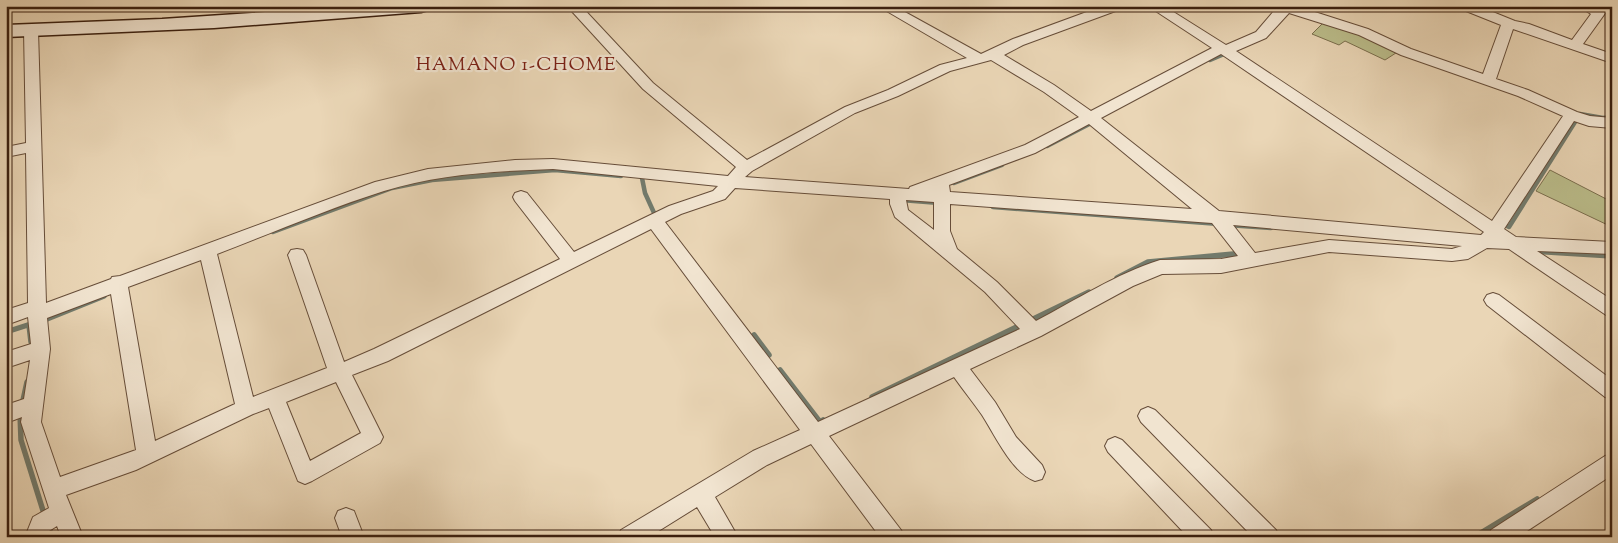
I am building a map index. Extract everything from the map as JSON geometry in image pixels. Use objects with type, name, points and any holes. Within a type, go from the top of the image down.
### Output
[{"type":"main road","points":[[6,31],[316,16],[421,6]]},
{"type":"street","points":[[572,6],[648,86],[746,167]]},
{"type":"street","points":[[884,6],[987,57],[1026,72],[1093,120],[1221,222],[1247,256]]},
{"type":"street","points":[[54,489],[129,462],[246,408],[381,355],[675,210],[719,195],[746,167],[850,110],[893,93],[945,68],[987,57],[1018,42],[1116,6]]},
{"type":"street","points":[[1154,6],[1223,50],[1482,242]]},
{"type":"street","points":[[1466,6],[1512,25],[1524,27],[1612,59]]},
{"type":"street","points":[[1575,46],[1599,12],[1584,6]]},
{"type":"street","points":[[942,196],[1030,149],[1093,120],[1223,50],[1262,35],[1278,15],[1289,8],[1353,29],[1399,48],[1489,80],[1574,116],[1612,123]]},
{"type":"street","points":[[1489,80],[1506,27],[1512,25]]},
{"type":"street","points":[[32,30],[38,316],[34,351],[19,410],[31,422],[54,489],[47,523],[72,537]]},
{"type":"street","points":[[629,537],[654,530],[701,494],[760,458],[816,434],[957,367],[1029,326],[1160,267],[1221,266],[1247,256],[1329,246],[1358,247],[1438,256],[1457,254],[1482,242],[1574,116]]},
{"type":"street","points":[[6,152],[34,146]]},
{"type":"street","points":[[6,318],[38,316],[208,255],[381,186],[428,175],[516,165],[553,164],[728,186],[901,196],[942,196],[1221,222],[1482,242],[1612,248]]},
{"type":"street","points":[[901,196],[901,213],[991,287],[1029,326]]},
{"type":"street","points":[[942,196],[942,231],[949,251]]},
{"type":"street","points":[[522,197],[571,260]]},
{"type":"street","points":[[654,220],[893,537]]},
{"type":"street","points":[[1515,244],[1612,310]]},
{"type":"street","points":[[208,255],[246,408]]},
{"type":"street","points":[[275,398],[305,474],[373,437],[339,372],[297,256]]},
{"type":"street","points":[[119,287],[147,454]]},
{"type":"street","points":[[1493,300],[1612,391]]},
{"type":"street","points":[[6,360],[34,351]]},
{"type":"street","points":[[957,367],[988,408],[1009,443],[1035,472]]},
{"type":"street","points":[[1148,416],[1268,537]]},
{"type":"street","points":[[1115,446],[1203,537]]},
{"type":"street","points":[[1499,537],[1612,463]]},
{"type":"street","points":[[701,494],[727,537]]},
{"type":"green space","points":[[1323,23],[1352,32],[1399,51],[1385,60],[1345,41],[1339,45],[1312,34]]},
{"type":"green space","points":[[1550,170],[1612,202],[1612,227],[1536,191]]},
{"type":"waterway","points":[[1210,60],[1224,54]]},
{"type":"waterway","points":[[1507,226],[1509,227],[1580,114],[1603,118],[1612,117]]},
{"type":"waterway","points":[[1047,146],[1095,121]]},
{"type":"waterway","points":[[954,183],[1002,165]]},
{"type":"waterway","points":[[273,232],[392,188],[432,180],[555,170],[621,176]]},
{"type":"waterway","points":[[642,178],[645,193],[655,215]]},
{"type":"waterway","points":[[901,200],[939,203]]},
{"type":"waterway","points":[[993,207],[1219,224]]},
{"type":"waterway","points":[[1227,225],[1271,228]]},
{"type":"waterway","points":[[1531,251],[1612,256]]},
{"type":"waterway","points":[[1117,278],[1148,262],[1244,253]]},
{"type":"waterway","points":[[872,397],[1089,292]]},
{"type":"waterway","points":[[42,321],[104,296]]},
{"type":"waterway","points":[[6,332],[34,323]]},
{"type":"waterway","points":[[29,325],[31,342]]},
{"type":"waterway","points":[[754,335],[769,355]]},
{"type":"waterway","points":[[780,370],[820,422],[823,420]]},
{"type":"waterway","points":[[27,382],[20,414],[21,440],[45,517]]},
{"type":"waterway","points":[[1474,537],[1537,499]]},
{"type":"waterway","points":[[48,525],[52,537]]},
{"type":"district","name":"HAMANO 1-CHOME","points":[[516,63]]}]
